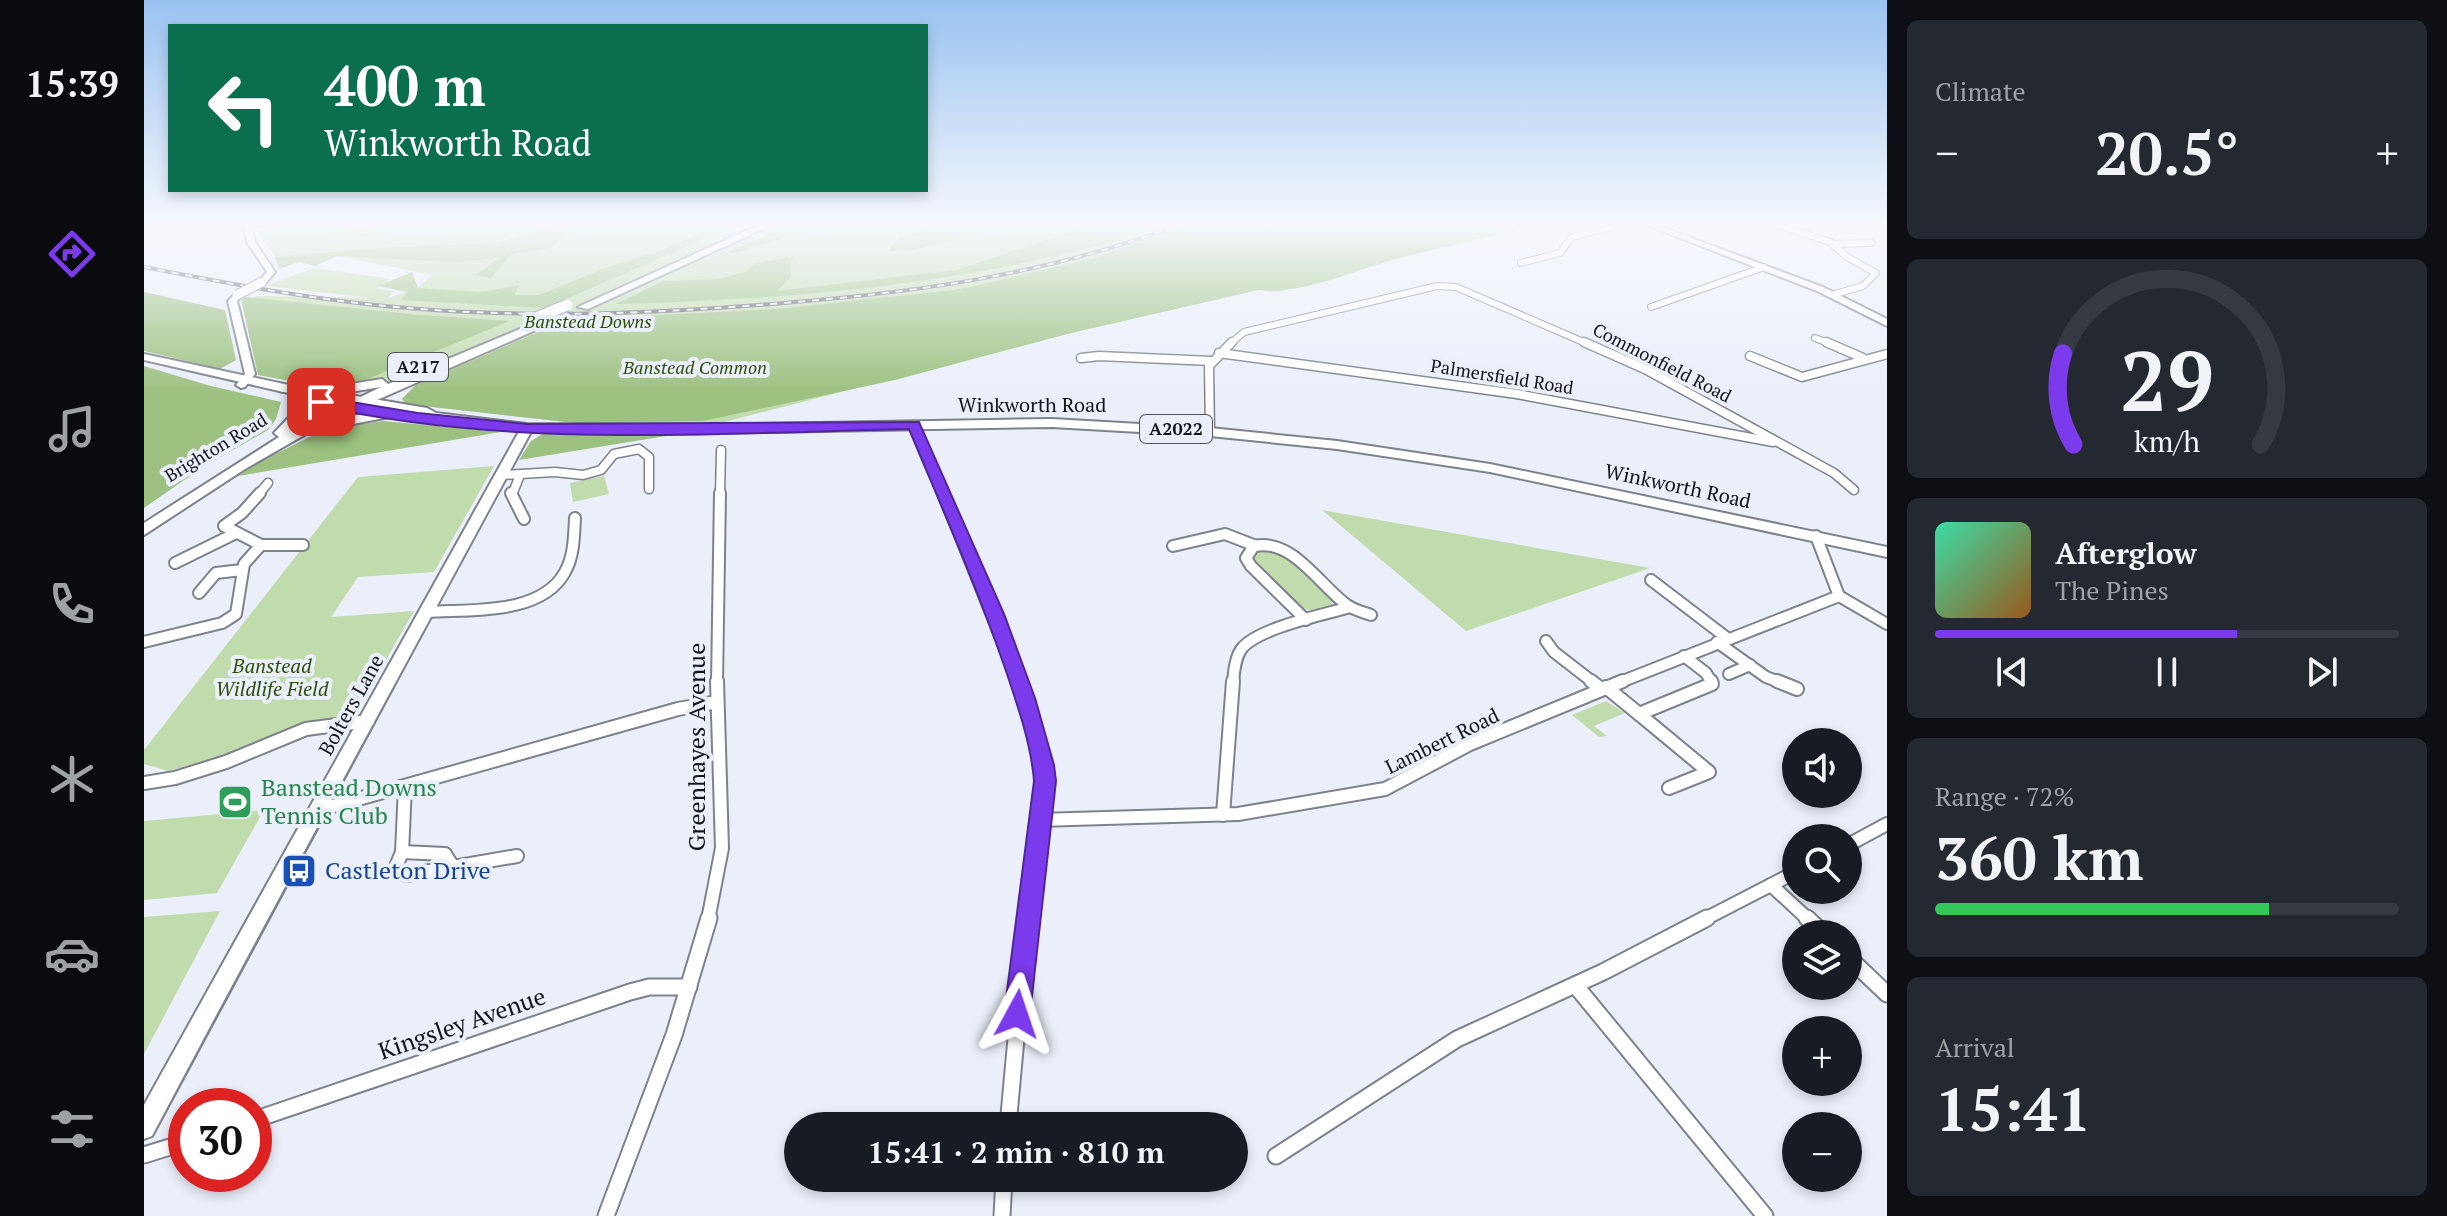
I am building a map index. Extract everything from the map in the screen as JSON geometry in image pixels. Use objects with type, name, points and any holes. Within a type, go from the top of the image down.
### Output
[{"type":"highway","name":"Brighton Road","points":[[144,516],[303,430],[382,383],[621,281]]},
{"type":"highway","name":"Brighton Road","points":[[144,530],[281,433],[643,281]]},
{"type":"highway","points":[[303,430],[391,410],[392,397],[412,379]]},
{"type":"highway","points":[[284,388],[338,390],[382,383]]},
{"type":"highway","points":[[281,433],[300,414],[306,398]]},
{"type":"main road","points":[[244,382],[250,374],[232,301],[263,281]]},
{"type":"main road","points":[[1797,281],[1887,323]]},
{"type":"main road","name":"A2022","points":[[144,357],[216,375],[217,378],[284,388],[348,403]]},
{"type":"main road","name":"A2022","points":[[244,382],[306,398],[391,410]]},
{"type":"main road","name":"Winkworth Road","points":[[391,410],[527,428],[700,429],[1052,423],[1210,432],[1337,445],[1490,468],[1887,552]]},
{"type":"main road","name":"Bolters Lane","points":[[144,1128],[239,949],[427,612],[520,474],[527,428]]},
{"type":"street","points":[[1651,307],[1725,281]]},
{"type":"street","points":[[1832,295],[1851,291],[1870,281]]},
{"type":"street","name":"Commonfield Road","points":[[1211,361],[1244,332],[1437,286],[1456,287],[1631,362],[1834,473],[1854,490]]},
{"type":"street","points":[[1815,338],[1863,358]]},
{"type":"street","name":"Palmersfield Road","points":[[1219,353],[1517,394],[1778,442]]},
{"type":"street","points":[[1750,356],[1802,377],[1863,358],[1887,354]]},
{"type":"street","points":[[1081,358],[1099,356],[1211,361],[1210,432]]},
{"type":"street","points":[[914,425],[995,614],[1025,698],[1043,765],[1045,781],[1021,959],[1009,1112]]},
{"type":"street","points":[[524,519],[511,492],[520,474],[534,468],[545,466],[552,468],[552,472],[574,475],[593,473],[601,470],[614,454],[639,449],[649,457],[649,489]]},
{"type":"street","name":"Greenhayes Avenue","points":[[606,1216],[689,987],[706,931],[722,848],[717,702],[721,450]]},
{"type":"street","points":[[224,526],[242,513],[268,483]]},
{"type":"street","points":[[427,612],[526,602],[552,591],[561,583],[569,560],[576,537],[575,518]]},
{"type":"street","points":[[210,522],[261,545],[303,545]]},
{"type":"street","points":[[175,563],[236,533]]},
{"type":"street","points":[[1173,546],[1221,533],[1242,538],[1256,546],[1276,546],[1289,552],[1350,607],[1371,615]]},
{"type":"street","points":[[1816,536],[1839,596],[1887,624]]},
{"type":"street","points":[[144,642],[229,620],[239,609],[242,570],[261,545]]},
{"type":"street","points":[[1256,546],[1248,551],[1246,558],[1251,566],[1306,620]]},
{"type":"street","points":[[199,593],[216,573],[242,570]]},
{"type":"street","points":[[1651,580],[1750,665],[1776,682],[1797,689]]},
{"type":"street","name":"Lambert Road","points":[[1039,820],[1223,815],[1326,801],[1385,789],[1470,744],[1722,640],[1839,596]]},
{"type":"street","points":[[1223,815],[1238,655],[1247,644],[1306,620],[1350,607]]},
{"type":"street","points":[[1546,641],[1554,652],[1639,714],[1709,772],[1669,788]]},
{"type":"street","points":[[1639,714],[1712,684],[1706,673],[1684,656]]},
{"type":"street","points":[[1729,674],[1750,665]]},
{"type":"street","points":[[319,810],[678,709],[717,702]]},
{"type":"street","points":[[144,783],[175,778],[226,762],[306,729],[368,721]]},
{"type":"street","points":[[405,787],[402,852],[395,869],[398,873],[407,875],[517,856]]},
{"type":"street","points":[[1862,837],[1887,824]]},
{"type":"street","points":[[402,852],[445,854],[453,867]]},
{"type":"street","points":[[1276,1156],[1457,1039],[1575,985],[1782,879]]},
{"type":"street","points":[[1771,885],[1809,920]]},
{"type":"street","points":[[1862,970],[1887,994]]},
{"type":"street","points":[[1575,985],[1765,1216]]},
{"type":"street","name":"Kingsley Avenue","points":[[272,1114],[630,992],[649,987],[689,987]]},
{"type":"street","points":[[144,1155],[168,1148]]},
{"type":"street","points":[[1002,1216],[1003,1192]]},
{"type":"green space","name":"Banstead Common","points":[[280,281],[388,281],[376,288],[394,291],[388,298],[418,288],[426,281],[1319,281],[1279,292],[1258,290],[1067,334],[720,423],[575,423],[406,404],[402,399],[415,385],[366,382],[354,386],[312,385],[258,375],[244,302],[257,296],[372,298],[266,286]]},
{"type":"green space","points":[[391,281],[415,281],[418,288],[482,292],[520,285],[514,295],[539,295],[574,281],[608,281],[546,308],[402,300],[407,292],[378,286]]},
{"type":"green space","points":[[663,281],[787,281],[777,291],[865,281],[923,281],[773,297],[616,304]]},
{"type":"green space","name":"Banstead Common","points":[[996,281],[1326,281],[1293,289],[1258,290],[1067,334],[895,380],[703,421],[575,423],[406,404],[402,399],[416,385],[566,320],[775,309],[955,290]]},
{"type":"green space","points":[[144,292],[225,310],[236,360],[220,369],[144,351]]},
{"type":"green space","points":[[246,297],[510,321],[365,380],[312,385],[258,375],[241,299]]},
{"type":"green space","points":[[144,366],[281,402],[276,419],[268,430],[203,467],[144,508]]},
{"type":"green space","points":[[383,421],[501,432],[238,476],[257,463],[326,429]]},
{"type":"green space","points":[[544,433],[678,434],[519,460],[531,441]]},
{"type":"green space","name":"Banstead Wildlife Field","points":[[494,466],[434,572],[358,577],[331,617],[414,611],[355,714],[284,730],[223,756],[168,771],[144,764],[144,750],[358,477]]},
{"type":"green space","points":[[604,476],[609,494],[573,502],[570,483]]},
{"type":"green space","points":[[1322,510],[1650,568],[1466,631]]},
{"type":"green space","points":[[1259,549],[1282,553],[1330,598],[1333,603],[1331,607],[1315,612],[1300,607],[1254,561],[1253,552]]},
{"type":"green space","points":[[1606,701],[1625,713],[1594,726],[1607,736],[1599,737],[1572,715]]},
{"type":"green space","points":[[264,810],[217,893],[144,900],[144,821]]},
{"type":"green space","points":[[220,911],[144,1054],[144,917]]},
{"type":"railway","points":[[215,281],[375,305],[553,314],[650,312],[795,302],[968,281]]},
{"type":"place","name":"Banstead Downs Tennis Club","points":[[235,802]]},
{"type":"place","name":"Castleton Drive","points":[[299,871]]},
{"type":"route","points":[[321,402],[418,417],[432,416],[527,428],[914,425],[995,614],[1041,751],[1045,781],[1021,959],[1017,1014]]},
{"type":"park label","name":"Banstead Downs","points":[[588,322]]}]
